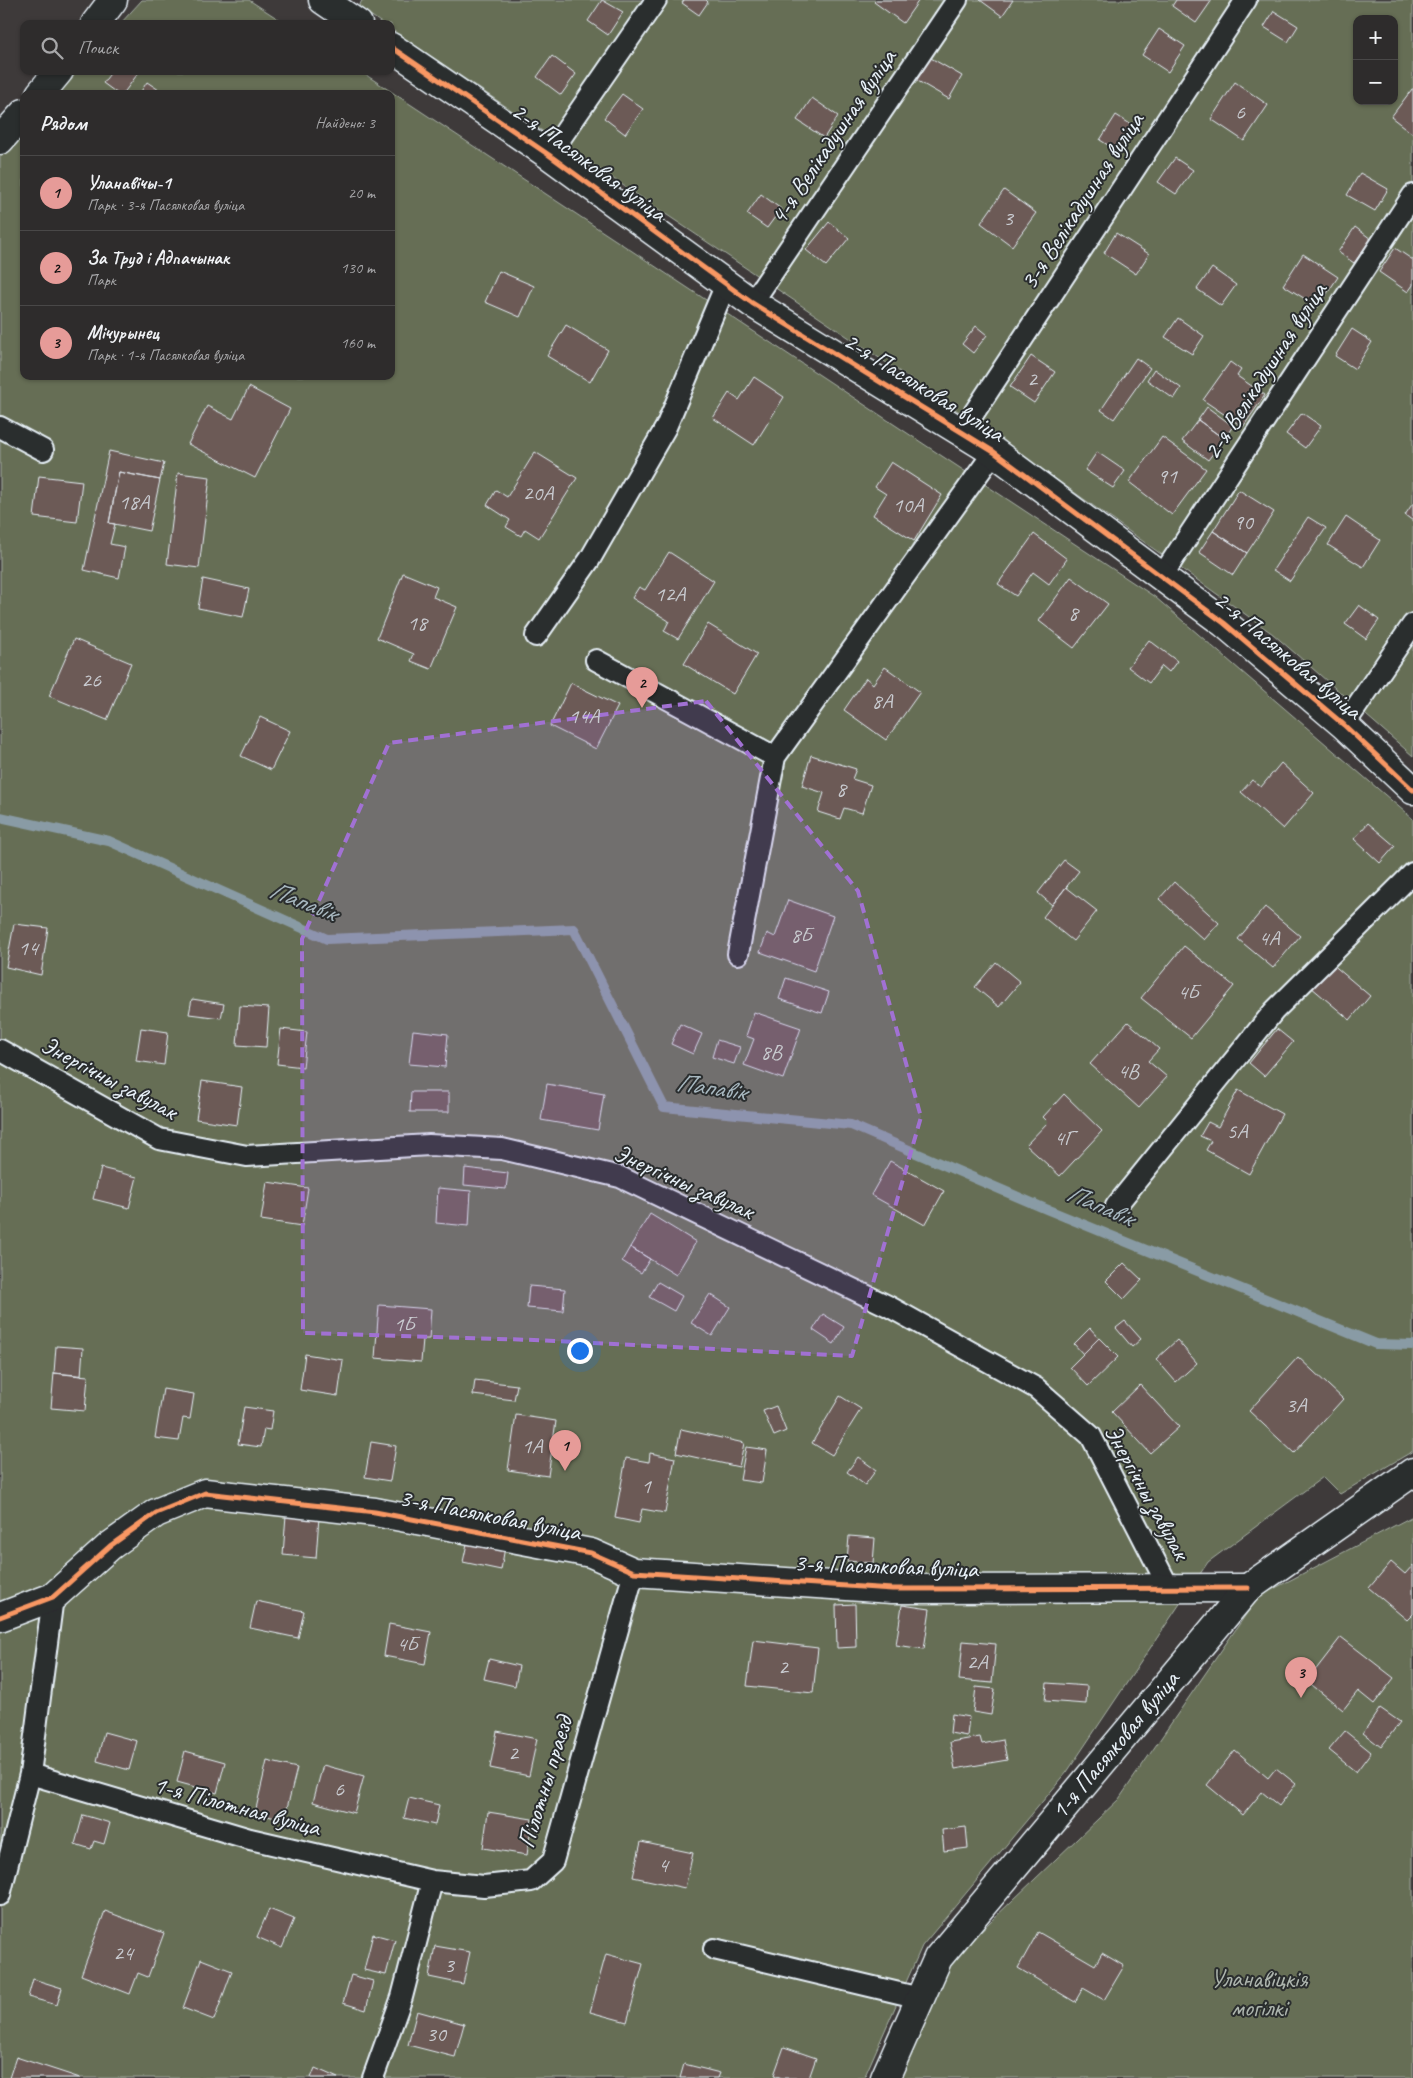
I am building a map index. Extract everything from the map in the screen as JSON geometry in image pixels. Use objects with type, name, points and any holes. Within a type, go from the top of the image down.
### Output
[{"type":"street","points":[[98,20],[113,0]]},
{"type":"street","points":[[323,0],[352,20]]},
{"type":"street","name":"2-я Пасялковая вуліца","points":[[395,50],[549,155],[752,303],[994,452],[1224,623],[1344,725],[1413,790]]},
{"type":"street","points":[[43,90],[56,75]]},
{"type":"street","points":[[0,140],[20,118]]},
{"type":"street","name":"1-я Пасялковая вуліца","points":[[885,2078],[938,1958],[1248,1588],[1413,1472]]},
{"type":"street","name":"3-я Пасялковая вуліца","points":[[0,1617],[53,1596],[110,1546],[156,1513],[205,1493],[375,1512],[591,1553],[634,1572],[892,1589],[1248,1588]]},
{"type":"lane","points":[[549,155],[656,0]]},
{"type":"lane","name":"4-я Велікадушная вуліца","points":[[752,303],[957,0]]},
{"type":"lane","name":"3-я Велікадушная вуліца","points":[[962,431],[1246,0]]},
{"type":"lane","name":"2-я Велікадушная вуліца","points":[[1162,576],[1413,195]]},
{"type":"lane","points":[[536,636],[590,559],[666,426],[726,284]]},
{"type":"lane","points":[[0,426],[42,450]]},
{"type":"lane","points":[[738,954],[775,757],[994,452]]},
{"type":"lane","points":[[1344,725],[1413,624]]},
{"type":"lane","points":[[596,660],[775,757]]},
{"type":"lane","points":[[1116,1206],[1274,1011],[1413,873]]},
{"type":"lane","name":"Энергічны завулак","points":[[0,1050],[159,1139],[247,1156],[429,1145],[502,1149],[620,1177],[888,1306],[1036,1388],[1091,1436],[1169,1588]]},
{"type":"lane","name":"Пілотны праезд","points":[[432,1881],[484,1886],[531,1881],[553,1861],[634,1572]]},
{"type":"lane","points":[[0,1895],[30,1774],[53,1596]]},
{"type":"lane","name":"1-я Пілотная вуліца","points":[[30,1774],[250,1839],[432,1881]]},
{"type":"lane","points":[[374,2078],[402,1997],[432,1881]]},
{"type":"lane","points":[[714,1949],[920,1998]]},
{"type":"highlighted area","points":[[706,701],[858,891],[921,1117],[852,1356],[534,1340],[303,1333],[302,939],[389,743]]},
{"type":"green space","points":[[142,0],[249,0],[280,20],[124,20]]},
{"type":"green space","points":[[362,0],[1413,0],[1413,756],[1273,634],[1001,440],[395,32],[395,20],[377,20],[359,7]]},
{"type":"green space","points":[[71,75],[366,75],[389,90],[57,90]]},
{"type":"green space","points":[[395,94],[1155,597],[1413,819],[1413,1451],[1340,1494],[1323,1477],[1208,1562],[1067,1772],[922,1946],[864,2078],[0,2078],[0,150],[20,129],[20,380],[395,380]]},
{"type":"green space","name":"Уланавіцкія могілкі","points":[[1413,1516],[1413,2078],[895,2078],[949,1961],[1119,1799],[1258,1597]]},
{"type":"building","points":[[602,0],[623,12],[608,35],[588,21]]},
{"type":"building","points":[[684,0],[706,0],[708,2],[699,15],[682,3]]},
{"type":"building","points":[[876,0],[919,0],[903,23],[874,2]]},
{"type":"building","points":[[980,0],[1013,0],[1002,16]]},
{"type":"building","points":[[1176,0],[1212,0],[1196,23],[1172,6]]},
{"type":"building","points":[[1274,11],[1298,26],[1288,42],[1264,27]]},
{"type":"building","points":[[1159,29],[1185,46],[1168,72],[1142,55]]},
{"type":"building","points":[[552,56],[576,74],[561,95],[537,77]]},
{"type":"building","points":[[929,57],[962,76],[949,99],[916,80]]},
{"type":"building","points":[[109,75],[137,75],[126,90],[113,90],[103,83]]},
{"type":"building","points":[[147,82],[159,90],[142,90]]},
{"type":"building","points":[[1235,82],[1268,105],[1244,141],[1211,119]]},
{"type":"building","points":[[1413,89],[1413,134],[1391,117]]},
{"type":"building","points":[[622,94],[643,109],[625,134],[604,118]]},
{"type":"building","points":[[812,98],[838,116],[824,138],[797,120]]},
{"type":"building","points":[[1116,115],[1135,127],[1119,152],[1100,140]]},
{"type":"building","points":[[1175,158],[1193,170],[1176,194],[1158,182]]},
{"type":"building","points":[[1360,173],[1388,189],[1375,211],[1347,195]]},
{"type":"building","points":[[1004,190],[1036,213],[1012,246],[981,223]]},
{"type":"building","points":[[761,194],[781,209],[767,228],[747,214]]},
{"type":"building","points":[[829,222],[849,238],[826,266],[806,250]]},
{"type":"building","points":[[1355,227],[1371,239],[1354,263],[1338,252]]},
{"type":"building","points":[[1116,233],[1149,254],[1136,274],[1104,253]]},
{"type":"building","points":[[1395,248],[1413,260],[1413,285],[1408,292],[1379,272]]},
{"type":"building","points":[[1303,254],[1338,277],[1318,307],[1283,285]]},
{"type":"building","points":[[1212,268],[1236,285],[1221,306],[1197,289]]},
{"type":"building","points":[[499,271],[534,286],[520,317],[485,302]]},
{"type":"building","points":[[1178,318],[1204,336],[1192,354],[1165,337]]},
{"type":"building","points":[[566,325],[608,350],[590,382],[547,356]]},
{"type":"building","points":[[976,326],[987,335],[973,353],[962,344]]},
{"type":"building","points":[[1352,329],[1372,342],[1355,369],[1335,356]]},
{"type":"building","points":[[1031,356],[1055,372],[1034,403],[1010,387]]},
{"type":"building","points":[[1136,358],[1150,368],[1114,419],[1101,410]]},
{"type":"building","points":[[1230,362],[1241,370],[1237,376],[1265,395],[1243,427],[1203,400]]},
{"type":"building","points":[[1154,369],[1181,388],[1174,399],[1147,380]]},
{"type":"building","points":[[754,377],[784,397],[754,445],[713,418],[729,393],[739,400]]},
{"type":"building","points":[[249,387],[290,409],[255,478],[188,444],[207,406],[233,419]]},
{"type":"building","points":[[1207,407],[1233,426],[1224,439],[1198,420]]},
{"type":"building","points":[[1302,413],[1321,426],[1305,448],[1286,434]]},
{"type":"building","points":[[1198,420],[1224,439],[1208,460],[1182,441]]},
{"type":"building","points":[[1162,437],[1206,469],[1172,515],[1129,482]]},
{"type":"building","points":[[109,451],[164,463],[160,480],[119,472],[109,523],[115,524],[110,544],[125,547],[119,578],[84,570]]},
{"type":"building","points":[[535,452],[577,478],[539,538],[525,529],[521,536],[506,527],[510,520],[487,505],[496,490],[507,497]]},
{"type":"building","points":[[1097,452],[1125,471],[1113,488],[1085,470]]},
{"type":"building","points":[[891,462],[942,495],[914,541],[873,515],[886,494],[875,487]]},
{"type":"building","points":[[119,472],[160,480],[149,531],[109,523]]},
{"type":"building","points":[[178,473],[210,477],[199,568],[167,564]]},
{"type":"building","points":[[39,476],[82,481],[77,522],[34,517]]},
{"type":"building","points":[[1239,490],[1274,512],[1247,553],[1213,531]]},
{"type":"building","points":[[1413,503],[1413,521],[1405,515]]},
{"type":"building","points":[[1308,517],[1326,528],[1290,581],[1273,570]]},
{"type":"building","points":[[1346,517],[1380,540],[1363,567],[1328,545]]},
{"type":"building","points":[[1213,531],[1247,553],[1233,575],[1199,552]]},
{"type":"building","points":[[1034,534],[1067,559],[1049,584],[1033,572],[1016,596],[998,584]]},
{"type":"building","points":[[669,552],[714,581],[678,639],[664,631],[669,621],[632,598],[639,587],[645,590]]},
{"type":"building","points":[[403,573],[437,587],[433,597],[457,607],[431,669],[411,661],[414,654],[377,638]]},
{"type":"building","points":[[1071,577],[1108,604],[1074,648],[1039,621]]},
{"type":"building","points":[[203,579],[249,589],[243,617],[198,608]]},
{"type":"building","points":[[1359,605],[1379,620],[1366,639],[1345,624]]},
{"type":"building","points":[[708,624],[757,654],[733,694],[684,664]]},
{"type":"building","points":[[74,639],[131,663],[107,720],[49,696]]},
{"type":"building","points":[[1149,640],[1177,661],[1169,672],[1162,666],[1149,683],[1128,667]]},
{"type":"building","points":[[885,667],[920,692],[886,740],[844,710],[866,678],[873,684]]},
{"type":"building","points":[[571,683],[618,706],[596,749],[550,726]]},
{"type":"building","points":[[260,717],[290,731],[271,770],[241,756]]},
{"type":"building","points":[[811,755],[856,769],[852,779],[871,785],[862,813],[844,808],[840,819],[818,812],[824,793],[802,786]]},
{"type":"building","points":[[1281,763],[1314,793],[1283,829],[1241,792],[1252,780],[1261,787]]},
{"type":"building","points":[[1368,823],[1395,846],[1380,863],[1354,839]]},
{"type":"building","points":[[1064,860],[1079,871],[1052,905],[1038,893]]},
{"type":"building","points":[[1174,882],[1219,923],[1204,940],[1159,899]]},
{"type":"building","points":[[1066,887],[1097,911],[1073,941],[1043,917]]},
{"type":"building","points":[[788,900],[833,916],[814,971],[760,952],[767,933],[775,937]]},
{"type":"building","points":[[1265,907],[1300,936],[1273,968],[1238,939]]},
{"type":"building","points":[[14,924],[48,928],[41,975],[6,967]]},
{"type":"building","points":[[1184,946],[1234,986],[1191,1038],[1141,998]]},
{"type":"building","points":[[996,962],[1020,982],[999,1007],[975,987]]},
{"type":"building","points":[[1331,963],[1370,996],[1350,1020],[1311,987]]},
{"type":"building","points":[[786,978],[829,992],[822,1013],[779,999]]},
{"type":"building","points":[[192,999],[224,1004],[221,1018],[189,1014]]},
{"type":"building","points":[[240,1006],[269,1008],[266,1047],[237,1045]]},
{"type":"building","points":[[754,1012],[801,1028],[783,1079],[744,1065],[754,1039],[746,1036]]},
{"type":"building","points":[[1128,1022],[1159,1049],[1148,1061],[1167,1077],[1139,1108],[1090,1064]]},
{"type":"building","points":[[680,1024],[702,1034],[693,1054],[671,1044]]},
{"type":"building","points":[[141,1028],[168,1032],[164,1065],[136,1061]]},
{"type":"building","points":[[281,1029],[307,1032],[303,1067],[277,1064]]},
{"type":"building","points":[[1277,1029],[1293,1042],[1264,1076],[1249,1063]]},
{"type":"building","points":[[413,1030],[448,1034],[445,1067],[409,1064]]},
{"type":"building","points":[[717,1040],[740,1047],[734,1064],[712,1057]]},
{"type":"building","points":[[202,1081],[242,1087],[237,1125],[196,1119]]},
{"type":"building","points":[[547,1084],[604,1094],[598,1130],[541,1120]]},
{"type":"building","points":[[1238,1090],[1282,1114],[1249,1174],[1206,1150],[1211,1141],[1200,1136],[1208,1122],[1218,1127]]},
{"type":"building","points":[[411,1092],[449,1092],[449,1112],[410,1112]]},
{"type":"building","points":[[1064,1094],[1102,1131],[1060,1176],[1026,1145],[1048,1122],[1043,1117]]},
{"type":"building","points":[[890,1161],[944,1191],[925,1225],[871,1195]]},
{"type":"building","points":[[101,1168],[137,1177],[129,1208],[93,1199]]},
{"type":"building","points":[[465,1168],[508,1173],[506,1189],[464,1185]]},
{"type":"building","points":[[267,1182],[308,1188],[302,1226],[261,1220]]},
{"type":"building","points":[[438,1188],[471,1191],[469,1226],[436,1223]]},
{"type":"building","points":[[650,1214],[696,1242],[676,1275],[630,1247]]},
{"type":"building","points":[[630,1247],[650,1259],[641,1273],[622,1261]]},
{"type":"building","points":[[1124,1263],[1142,1280],[1124,1299],[1106,1281]]},
{"type":"building","points":[[658,1282],[682,1296],[674,1311],[649,1297]]},
{"type":"building","points":[[529,1286],[565,1289],[563,1311],[527,1308]]},
{"type":"building","points":[[710,1294],[730,1307],[712,1336],[691,1323]]},
{"type":"building","points":[[379,1305],[431,1309],[429,1339],[423,1339],[421,1362],[375,1358]]},
{"type":"building","points":[[823,1314],[844,1327],[834,1344],[813,1330]]},
{"type":"building","points":[[1125,1321],[1141,1339],[1132,1347],[1116,1328]]},
{"type":"building","points":[[1090,1328],[1099,1338],[1083,1354],[1074,1344]]},
{"type":"building","points":[[1099,1338],[1118,1357],[1088,1386],[1070,1367]]},
{"type":"building","points":[[1177,1340],[1197,1363],[1176,1382],[1156,1359]]},
{"type":"building","points":[[56,1346],[83,1348],[81,1376],[54,1373]]},
{"type":"building","points":[[305,1354],[343,1360],[338,1396],[300,1390]]},
{"type":"building","points":[[1298,1357],[1343,1399],[1294,1453],[1249,1411]]},
{"type":"building","points":[[54,1373],[88,1376],[85,1411],[51,1408]]},
{"type":"building","points":[[475,1380],[517,1385],[514,1400],[473,1395]]},
{"type":"building","points":[[1140,1385],[1179,1427],[1150,1453],[1112,1412]]},
{"type":"building","points":[[163,1389],[194,1394],[190,1419],[183,1418],[179,1441],[155,1438]]},
{"type":"building","points":[[840,1396],[861,1409],[832,1455],[812,1443]]},
{"type":"building","points":[[776,1406],[786,1431],[774,1436],[763,1411]]},
{"type":"building","points":[[244,1407],[273,1411],[270,1430],[264,1429],[261,1447],[238,1444]]},
{"type":"building","points":[[516,1415],[556,1421],[548,1476],[508,1470]]},
{"type":"building","points":[[681,1429],[744,1443],[739,1467],[676,1453]]},
{"type":"building","points":[[371,1442],[396,1446],[390,1481],[365,1477]]},
{"type":"building","points":[[746,1447],[767,1450],[762,1483],[740,1480]]},
{"type":"building","points":[[650,1453],[675,1458],[665,1513],[642,1509],[639,1523],[615,1518],[626,1458],[649,1462]]},
{"type":"building","points":[[858,1457],[876,1470],[865,1485],[847,1472]]},
{"type":"building","points":[[286,1515],[319,1517],[316,1558],[283,1555]]},
{"type":"building","points":[[849,1536],[875,1538],[873,1563],[847,1561]]},
{"type":"building","points":[[468,1539],[505,1547],[501,1570],[463,1562]]},
{"type":"building","points":[[1391,1562],[1405,1574],[1413,1565],[1413,1614],[1407,1620],[1369,1588]]},
{"type":"building","points":[[256,1601],[304,1611],[298,1638],[250,1628]]},
{"type":"building","points":[[855,1604],[856,1647],[837,1648],[836,1605]]},
{"type":"building","points":[[902,1605],[930,1609],[924,1649],[896,1645]]},
{"type":"building","points":[[389,1624],[431,1632],[425,1664],[384,1656]]},
{"type":"building","points":[[1341,1637],[1394,1678],[1374,1704],[1358,1691],[1343,1710],[1307,1681]]},
{"type":"building","points":[[753,1640],[818,1648],[813,1693],[747,1686]]},
{"type":"building","points":[[963,1641],[996,1644],[992,1683],[959,1680]]},
{"type":"building","points":[[489,1659],[519,1666],[515,1686],[484,1679]]},
{"type":"building","points":[[1047,1683],[1087,1686],[1086,1704],[1045,1701]]},
{"type":"building","points":[[976,1687],[995,1689],[991,1715],[973,1712]]},
{"type":"building","points":[[1380,1708],[1400,1722],[1381,1747],[1363,1733]]},
{"type":"building","points":[[952,1714],[969,1717],[967,1736],[950,1733]]},
{"type":"building","points":[[497,1731],[537,1739],[529,1776],[490,1768]]},
{"type":"building","points":[[1345,1731],[1371,1752],[1356,1772],[1329,1750]]},
{"type":"building","points":[[104,1732],[137,1741],[129,1770],[97,1761]]},
{"type":"building","points":[[980,1737],[982,1744],[1003,1740],[1007,1760],[955,1769],[950,1742]]},
{"type":"building","points":[[1235,1750],[1268,1778],[1276,1768],[1296,1784],[1279,1806],[1262,1792],[1243,1815],[1207,1785]]},
{"type":"building","points":[[185,1751],[225,1762],[217,1793],[177,1782]]},
{"type":"building","points":[[267,1761],[297,1768],[284,1820],[255,1813]]},
{"type":"building","points":[[323,1765],[364,1776],[354,1813],[313,1802]]},
{"type":"building","points":[[409,1798],[439,1805],[435,1825],[404,1818]]},
{"type":"building","points":[[488,1812],[532,1819],[527,1855],[483,1848]]},
{"type":"building","points":[[83,1815],[110,1823],[104,1844],[94,1841],[91,1849],[75,1844]]},
{"type":"building","points":[[966,1827],[968,1848],[944,1851],[942,1830]]},
{"type":"building","points":[[641,1842],[693,1853],[685,1888],[633,1877]]},
{"type":"building","points":[[269,1909],[294,1919],[282,1948],[257,1937]]},
{"type":"building","points":[[105,1911],[164,1933],[148,1977],[138,1973],[130,1994],[81,1975]]},
{"type":"building","points":[[1038,1932],[1095,1965],[1102,1953],[1124,1966],[1104,2000],[1083,1988],[1075,2002],[1018,1968]]},
{"type":"building","points":[[373,1934],[395,1940],[386,1975],[364,1970]]},
{"type":"building","points":[[435,1946],[470,1952],[463,1984],[429,1977]]},
{"type":"building","points":[[606,1954],[643,1964],[627,2022],[590,2012]]},
{"type":"building","points":[[201,1959],[232,1971],[214,2020],[183,2008]]},
{"type":"building","points":[[351,1975],[373,1981],[366,2010],[343,2003]]},
{"type":"building","points":[[33,1979],[62,1988],[57,2005],[28,1997]]},
{"type":"building","points":[[417,2011],[464,2024],[455,2057],[408,2045]]},
{"type":"building","points":[[784,2047],[816,2058],[809,2078],[782,2078],[774,2075]]},
{"type":"building","points":[[16,2057],[80,2078],[9,2078]]},
{"type":"building","points":[[684,2064],[720,2073],[718,2078],[680,2078]]},
{"type":"building","points":[[315,2068],[338,2078],[311,2078]]},
{"type":"waterway","name":"Папавік","points":[[0,817],[109,841],[327,939],[574,929],[664,1107],[851,1125],[1046,1209],[1376,1344],[1413,1345]]},
{"type":"cycle path","points":[[395,50],[549,155],[752,303],[994,452],[1224,623],[1344,725],[1413,790]]},
{"type":"cycle path","points":[[0,1617],[53,1597],[110,1546],[156,1513],[205,1493],[375,1512],[591,1553],[634,1572],[892,1589],[1248,1588]]},
{"type":"place","name":"За Труд і Адпачынак","points":[[642,708]]},
{"type":"place","name":"Уланавічы-1","points":[[565,1471]]},
{"type":"place","name":"Мічурынец","points":[[1301,1698]]}]
